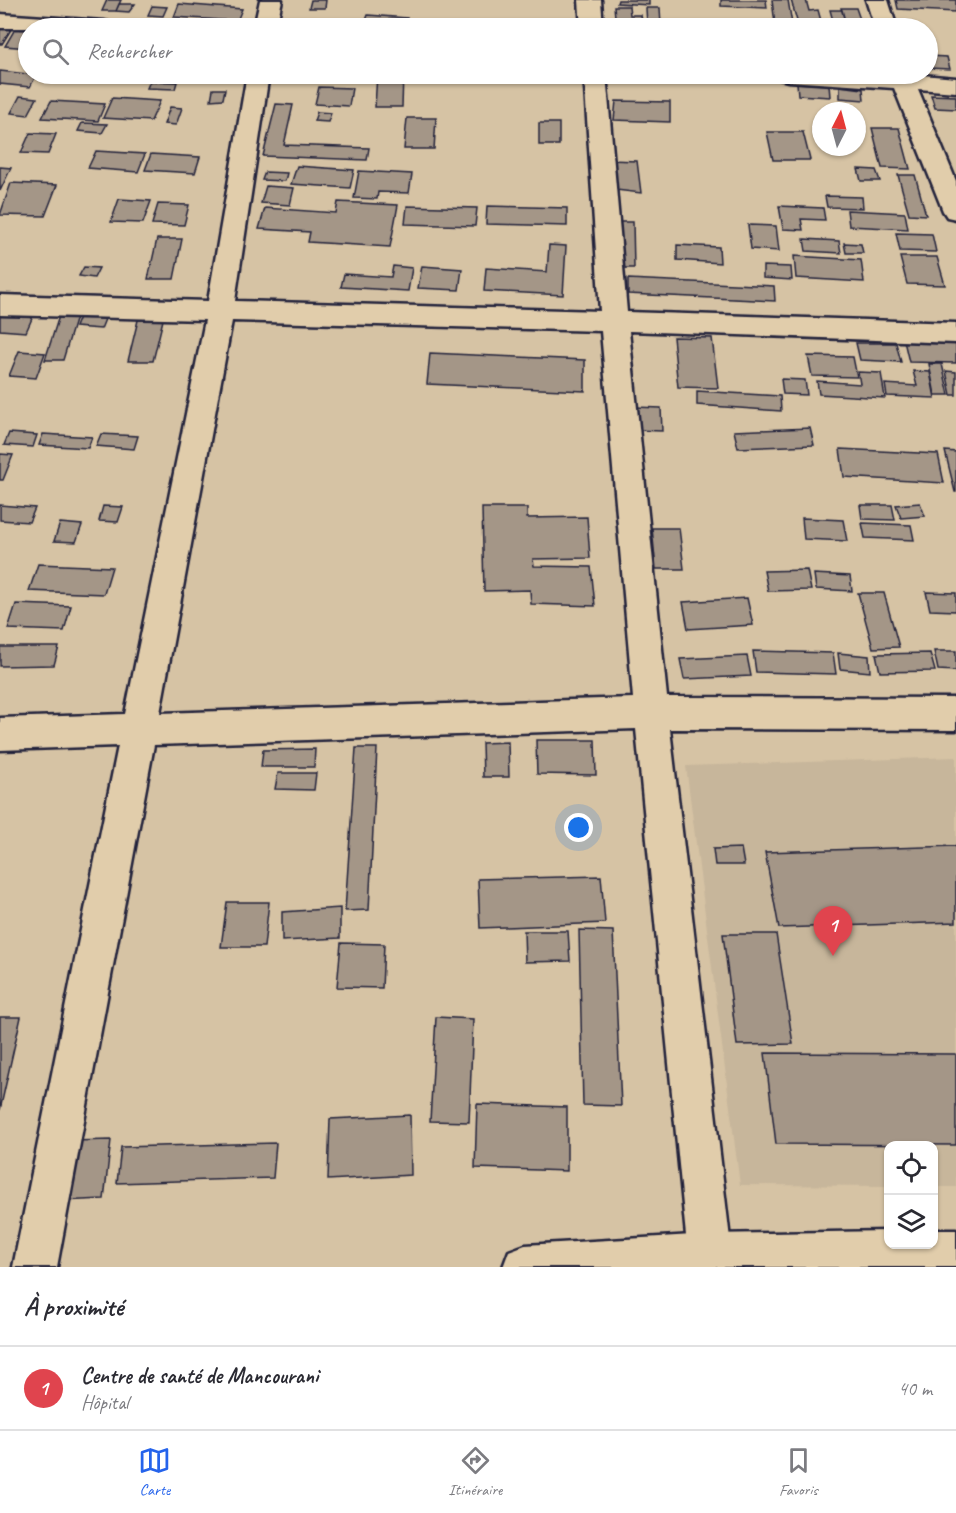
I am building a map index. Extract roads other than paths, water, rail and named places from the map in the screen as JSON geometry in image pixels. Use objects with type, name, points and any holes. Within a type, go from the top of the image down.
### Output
[{"type":"street","points":[[267,18],[271,0]]},
{"type":"street","points":[[590,0],[591,18]]},
{"type":"street","points":[[877,0],[883,18]]},
{"type":"street","points":[[0,21],[18,22]]},
{"type":"street","points":[[938,82],[956,85]]},
{"type":"street","points":[[35,1267],[220,312],[256,84]]},
{"type":"street","points":[[596,84],[612,321],[650,713],[710,1256]]},
{"type":"street","points":[[904,84],[956,211]]},
{"type":"street","points":[[0,305],[612,321],[956,333]]},
{"type":"street","points":[[0,734],[650,713],[956,714]]},
{"type":"street","points":[[525,1267],[710,1256],[956,1252]]},
{"type":"place","name":"Centre de santé de Mancourani","points":[[833,956]]}]
